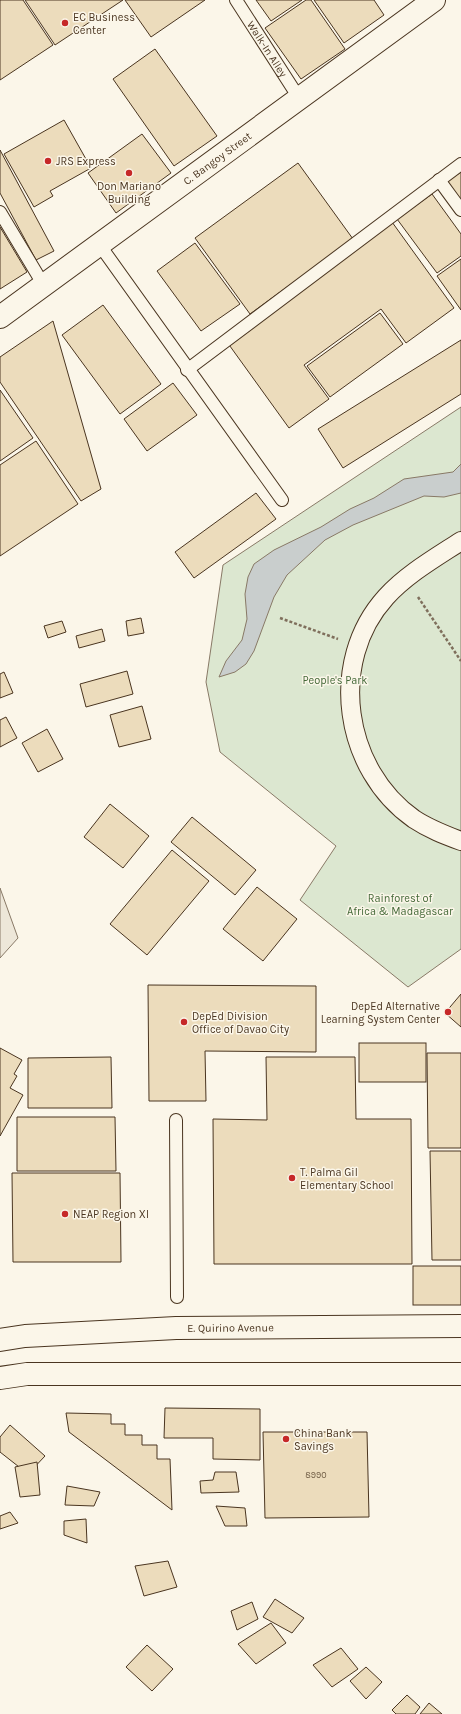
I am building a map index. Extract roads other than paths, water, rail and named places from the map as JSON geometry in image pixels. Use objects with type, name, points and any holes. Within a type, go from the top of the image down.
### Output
[{"type":"main road","name":"C. Bangoy Street","points":[[0,316],[434,0]]},
{"type":"main road","name":"E. Quirino Avenue","points":[[0,1340],[25,1336],[176,1328],[461,1326]]},
{"type":"main road","points":[[0,1378],[27,1374],[461,1374]]},
{"type":"street","points":[[461,541],[405,578],[385,597],[369,620],[358,646],[351,680],[350,700],[354,728],[362,755],[376,779],[393,801],[414,819],[439,832],[461,840]]},
{"type":"lane","name":"Walk-In Alley","points":[[236,0],[299,98]]},
{"type":"lane","points":[[187,370],[461,164]]},
{"type":"lane","points":[[439,180],[461,210]]},
{"type":"lane","points":[[0,212],[44,284]]},
{"type":"lane","points":[[99,244],[187,370],[282,500]]},
{"type":"lane","points":[[176,1120],[176,1297]]},
{"type":"place","name":"EC Business Center","points":[[65,23]]},
{"type":"place","name":"JRS Express","points":[[48,161]]},
{"type":"place","name":"Don Mariano Building","points":[[129,173]]},
{"type":"place","name":"DepEd Alternative Learning System Center","points":[[448,1012]]},
{"type":"place","name":"DepEd Division Office of Davao City","points":[[184,1022]]},
{"type":"place","name":"T. Palma Gil Elementary School","points":[[292,1178]]},
{"type":"place","name":"NEAP Region XI","points":[[65,1214]]},
{"type":"place","name":"China Bank Savings","points":[[286,1439]]},
{"type":"park label","name":"People's Park","points":[[335,680]]},
{"type":"park label","name":"Rainforest of Africa & Madagascar","points":[[400,904]]}]
